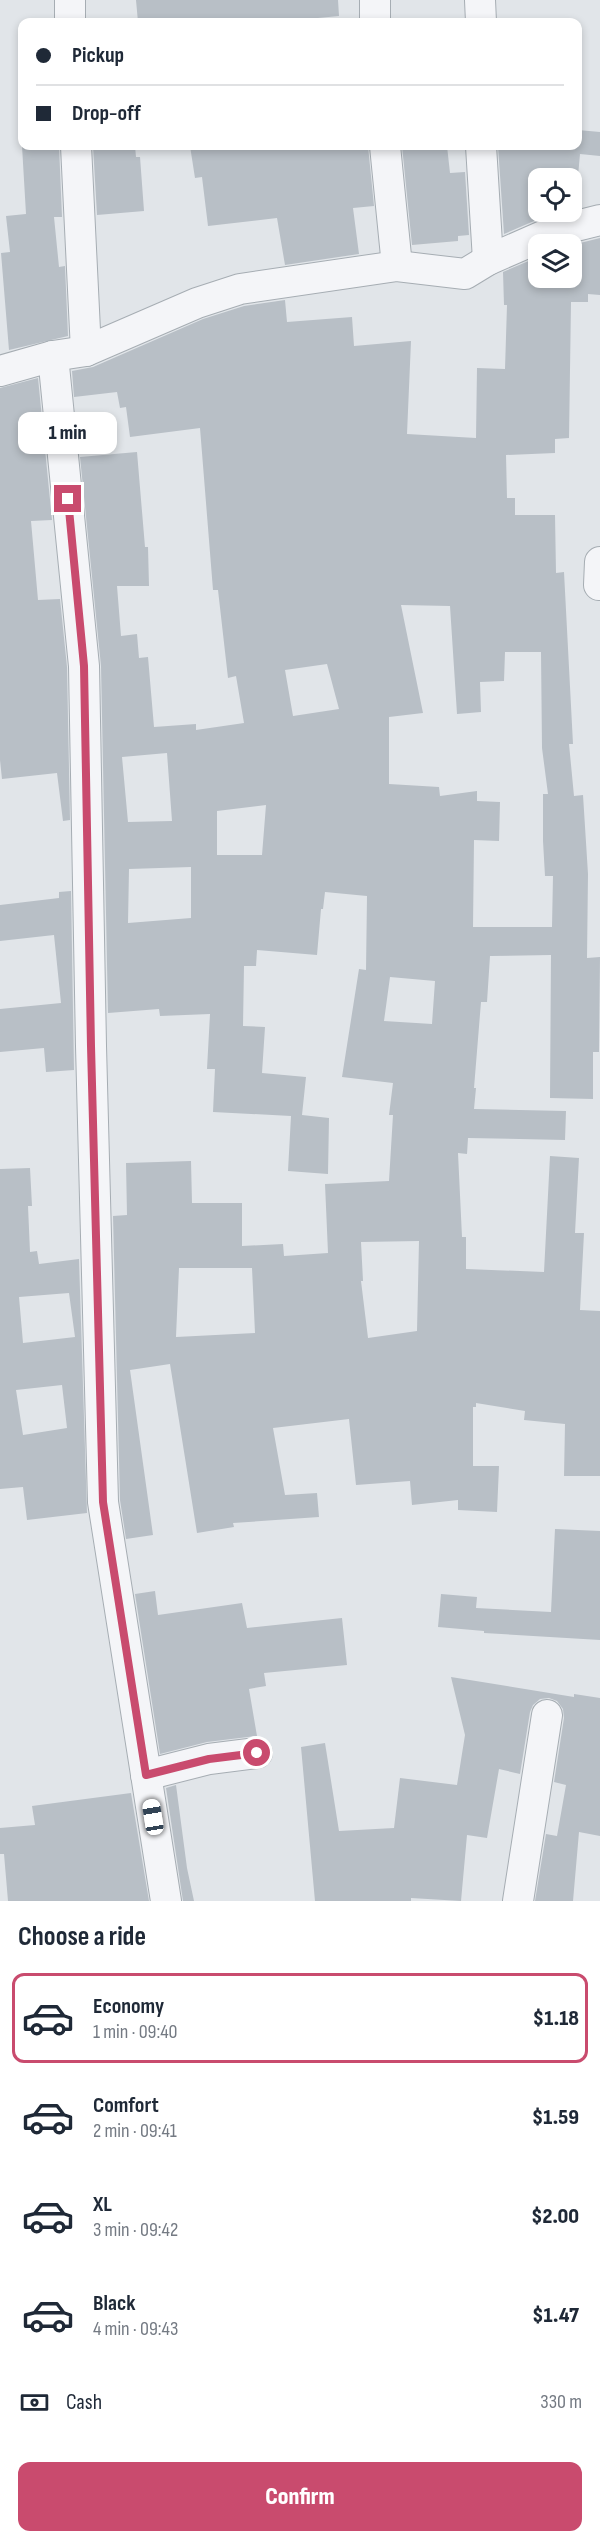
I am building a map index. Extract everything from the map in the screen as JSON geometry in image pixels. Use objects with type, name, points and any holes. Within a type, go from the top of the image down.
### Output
[{"type":"street","points":[[70,0],[70,18]]},
{"type":"street","points":[[375,0],[375,18]]},
{"type":"street","points":[[480,0],[481,18]]},
{"type":"street","points":[[76,150],[86,351]]},
{"type":"street","points":[[385,150],[397,266]]},
{"type":"street","points":[[481,150],[488,260]]},
{"type":"street","points":[[0,372],[53,356],[86,351],[197,303],[240,289],[397,266],[465,274],[488,260],[552,232],[600,220]]},
{"type":"street","points":[[53,356],[84,666],[103,1502],[166,1901]]},
{"type":"street","points":[[518,1901],[547,1715]]},
{"type":"street","points":[[146,1775],[209,1759],[257,1753]]},
{"type":"building","points":[[136,0],[338,0],[339,16],[318,18],[138,18]]},
{"type":"building","points":[[582,130],[600,132],[600,156],[580,154],[579,168],[528,168],[528,222],[532,222],[504,234],[498,150],[582,150]]},
{"type":"building","points":[[22,150],[59,150],[62,217],[54,217],[59,267],[65,266],[68,336],[9,350],[1,253],[10,252],[6,216],[26,214]]},
{"type":"building","points":[[93,150],[135,150],[136,157],[140,157],[144,211],[97,215]]},
{"type":"building","points":[[191,150],[368,150],[374,206],[353,208],[359,254],[285,265],[277,218],[208,226],[202,177],[195,178]]},
{"type":"building","points":[[402,150],[447,150],[450,173],[465,172],[469,235],[458,236],[458,241],[412,245]]},
{"type":"building","points":[[600,238],[600,295],[588,294],[588,302],[571,302],[569,438],[555,439],[555,453],[506,455],[507,498],[515,498],[515,515],[555,515],[556,573],[564,572],[573,744],[569,744],[574,796],[583,795],[588,874],[587,958],[600,957],[599,1052],[593,1052],[593,1099],[550,1098],[551,955],[490,956],[487,1002],[481,1002],[474,1109],[566,1111],[565,1140],[468,1138],[467,1154],[458,1153],[462,1237],[466,1237],[466,1269],[544,1272],[550,1156],[579,1158],[575,1233],[584,1233],[580,1310],[600,1311],[600,1476],[564,1476],[565,1424],[524,1420],[525,1411],[476,1403],[476,1407],[473,1407],[473,1466],[499,1466],[497,1512],[458,1510],[458,1500],[412,1505],[410,1481],[356,1485],[349,1419],[273,1428],[285,1495],[317,1493],[319,1517],[233,1523],[234,1527],[197,1533],[170,1364],[130,1370],[153,1535],[126,1539],[120,1500],[113,1216],[127,1215],[126,1163],[191,1161],[192,1203],[242,1203],[242,1246],[283,1244],[284,1256],[328,1253],[325,1184],[389,1181],[393,1115],[389,1115],[393,1083],[342,1077],[359,969],[366,970],[367,896],[325,892],[323,909],[321,909],[317,955],[257,950],[256,966],[244,966],[243,1026],[265,1027],[262,1073],[306,1077],[302,1115],[329,1118],[328,1174],[288,1171],[291,1116],[213,1112],[215,1069],[207,1069],[210,1014],[160,1016],[159,1009],[108,1013],[101,666],[80,457],[137,452],[145,547],[148,547],[149,586],[117,586],[121,636],[137,634],[139,658],[148,657],[154,727],[196,724],[196,730],[244,723],[236,676],[228,678],[218,590],[213,590],[200,428],[130,437],[126,407],[120,408],[117,392],[74,397],[72,371],[93,367],[203,319],[244,306],[285,300],[287,322],[352,317],[354,346],[411,341],[407,434],[476,438],[477,368],[505,369],[507,305],[504,305],[503,272],[528,261],[528,288],[582,288],[582,242]],"holes":[[[401,605],[450,606],[457,714],[481,712],[480,682],[504,681],[505,652],[541,652],[542,748],[548,794],[543,794],[543,841],[545,876],[553,876],[552,927],[473,927],[474,840],[499,841],[500,802],[477,801],[477,791],[440,796],[439,787],[389,784],[389,717],[423,713]],[[327,664],[339,709],[293,716],[285,670]],[[167,753],[172,821],[128,822],[122,757]],[[266,805],[262,855],[217,855],[217,811]],[[191,867],[191,918],[128,923],[129,869]],[[390,977],[435,981],[432,1024],[384,1021]],[[419,1241],[417,1331],[368,1338],[361,1281],[363,1281],[361,1242]],[[179,1268],[252,1268],[255,1333],[176,1337]]]},
{"type":"building","points":[[38,378],[52,520],[31,521],[38,600],[60,599],[67,667],[70,820],[63,821],[57,773],[2,779],[0,760],[0,388]]},
{"type":"building","points":[[71,891],[74,1070],[46,1072],[44,1048],[0,1052],[0,1009],[61,1003],[54,935],[0,941],[0,905],[59,898],[59,892]]},
{"type":"building","points":[[30,1168],[32,1206],[28,1206],[30,1252],[37,1251],[39,1264],[79,1259],[87,1513],[27,1520],[23,1487],[0,1489],[0,1169]],"holes":[[[69,1293],[75,1337],[23,1343],[19,1297]],[[62,1385],[67,1428],[23,1435],[16,1390]]]},
{"type":"building","points":[[555,1529],[600,1531],[600,1640],[484,1633],[484,1631],[438,1627],[441,1594],[477,1597],[476,1608],[551,1612]]},
{"type":"building","points":[[155,1591],[158,1615],[242,1603],[247,1628],[342,1618],[347,1665],[264,1673],[266,1686],[249,1689],[257,1736],[207,1742],[160,1754],[135,1594]]},
{"type":"building","points":[[451,1677],[574,1697],[574,1694],[600,1698],[600,1836],[579,1832],[573,1901],[535,1901],[546,1834],[557,1836],[566,1785],[554,1782],[564,1718],[563,1709],[557,1701],[549,1698],[540,1699],[533,1705],[530,1712],[520,1774],[499,1769],[487,1838],[467,1835],[461,1901],[411,1898],[411,1901],[315,1901],[301,1747],[325,1743],[339,1831],[394,1828],[400,1778],[457,1785],[465,1735]]},
{"type":"building","points":[[176,1785],[187,1868],[194,1901],[183,1901],[166,1788]]},
{"type":"building","points":[[131,1793],[149,1901],[8,1901],[4,1854],[0,1854],[0,1828],[35,1825],[32,1806]]},
{"type":"route","points":[[68,499],[84,666],[103,1502],[146,1775],[209,1759],[257,1753]]}]
